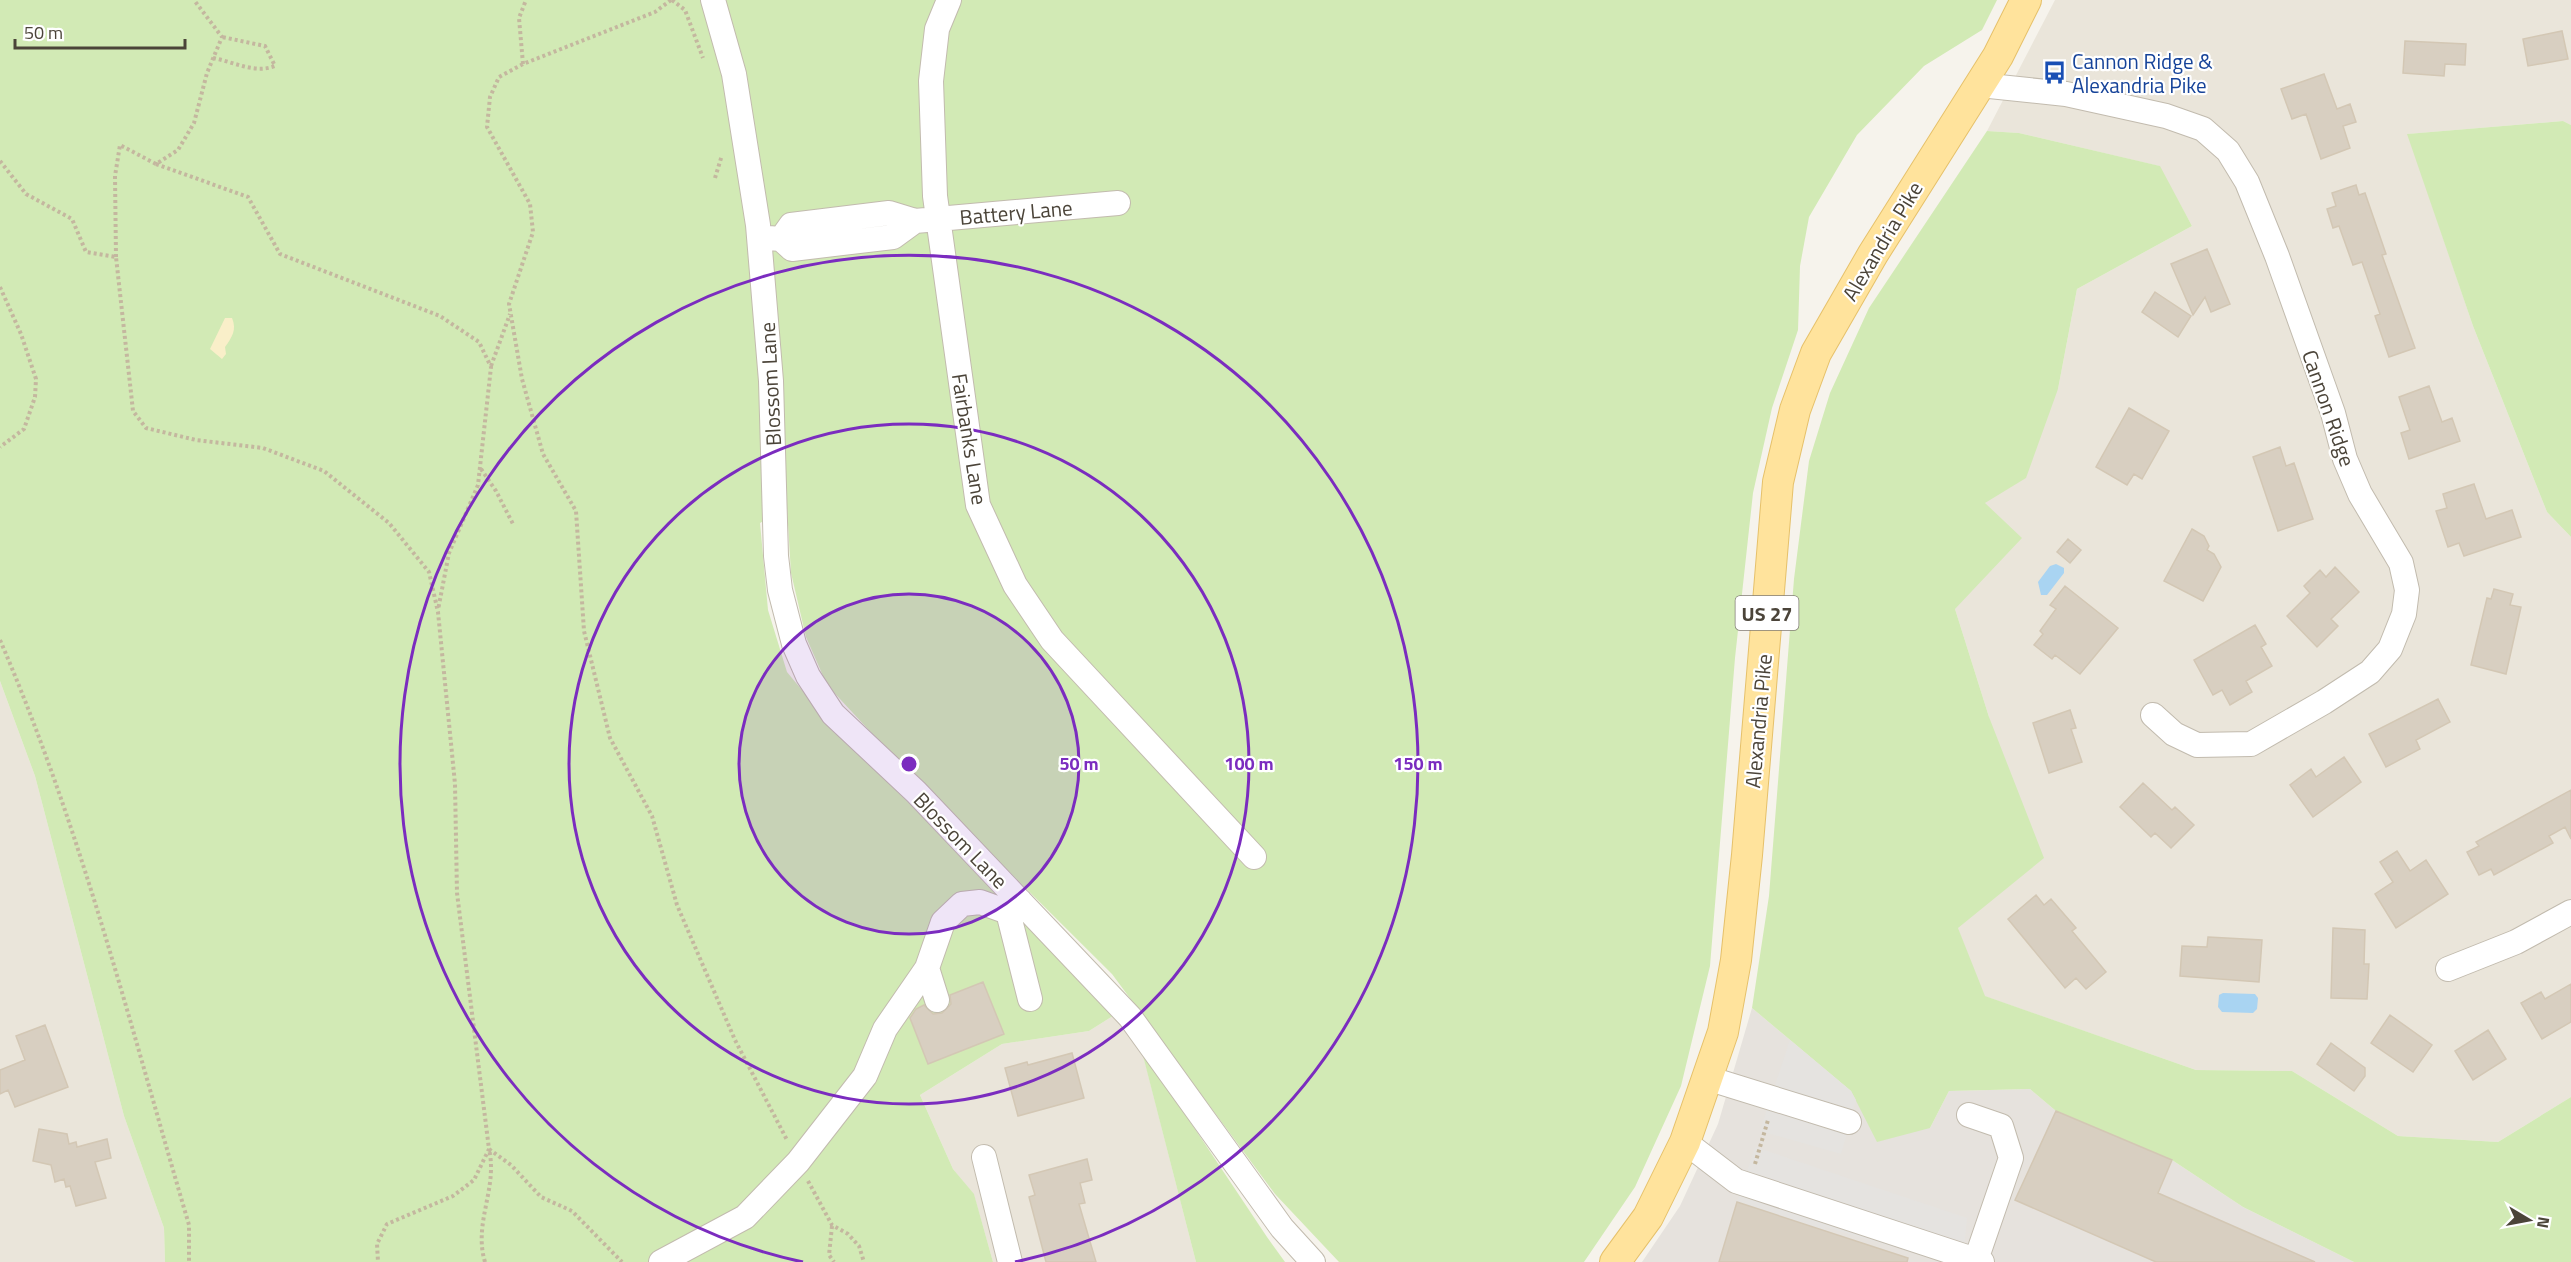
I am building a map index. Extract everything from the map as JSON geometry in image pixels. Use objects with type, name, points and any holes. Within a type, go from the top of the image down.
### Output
[{"type":"main road","name":"Alexandria Pike","points":[[1615,1262],[1648,1217],[1685,1142],[1723,1032],[1736,960],[1747,855],[1778,482],[1795,410],[1816,353],[1873,254],[1998,56],[2026,0]]},
{"type":"street","name":"Blossom Lane","points":[[713,0],[734,74],[746,139],[770,238],[776,556],[780,590],[794,644],[808,676],[833,714],[916,792],[1014,907],[1130,1017],[1282,1228],[1313,1262]]},
{"type":"street","name":"Fairbanks Lane","points":[[949,0],[937,29],[932,81],[935,196],[927,220],[978,504],[1015,585],[1053,640],[1254,857]]},
{"type":"street","name":"Cannon Ridge","points":[[1980,85],[2066,94],[2166,116],[2203,129],[2228,151],[2247,182],[2277,256],[2333,413],[2345,459],[2360,494],[2402,563],[2407,590],[2404,614],[2390,649],[2370,672],[2324,702],[2251,744],[2198,745],[2174,734],[2153,714]]},
{"type":"street","name":"Battery Lane","points":[[770,238],[792,249],[893,237],[927,220],[1118,203]]},
{"type":"street","points":[[661,1262],[745,1217],[798,1162],[866,1076],[885,1029],[927,968],[943,922],[962,904],[980,902],[1014,907],[1030,999]]},
{"type":"street","points":[[2448,969],[2516,942],[2571,912]]},
{"type":"street","points":[[927,968],[937,1000]]},
{"type":"street","points":[[1707,1078],[1849,1122]]},
{"type":"street","points":[[1685,1142],[1736,1181],[1979,1261],[2011,1158],[2001,1126],[1969,1115]]},
{"type":"street","points":[[984,1157],[1010,1262]]},
{"type":"path","points":[[194,0],[222,37],[265,46],[275,66],[264,70],[254,69],[213,58]]},
{"type":"path","points":[[523,64],[519,18],[526,0]]},
{"type":"path","points":[[706,67],[686,10],[672,0],[655,12],[523,64],[499,77],[489,97],[487,127],[530,204],[533,232],[509,304],[522,378],[543,454],[576,511],[584,631],[610,738],[652,816],[677,904],[735,1040],[832,1225],[848,1234],[859,1246],[864,1262]]},
{"type":"path","points":[[156,164],[178,150],[194,123],[213,58],[222,37]]},
{"type":"path","points":[[486,1262],[481,1248],[480,1231],[488,1202],[492,1162],[457,893],[455,784],[438,612],[429,572],[389,523],[324,471],[262,448],[196,440],[146,428],[133,411],[116,257],[115,176],[120,145],[156,164],[248,197],[280,254],[440,316],[479,342],[490,367]]},
{"type":"path","points":[[715,178],[725,148]]},
{"type":"path","points":[[0,161],[2,167],[26,194],[72,219],[86,252],[116,257]]},
{"type":"path","points":[[0,288],[21,334],[36,378],[35,397],[24,429],[0,447]]},
{"type":"path","points":[[438,612],[449,553],[478,485],[490,367],[511,312]]},
{"type":"path","points":[[481,468],[513,524]]},
{"type":"path","points":[[0,640],[30,709],[77,842],[189,1225],[189,1262]]},
{"type":"path","points":[[1749,1185],[1774,1099]]},
{"type":"path","points":[[378,1262],[377,1244],[387,1224],[453,1196],[474,1180],[489,1149]]},
{"type":"path","points":[[489,1149],[511,1165],[541,1197],[572,1211],[622,1262]]},
{"type":"path","points":[[832,1225],[829,1254],[834,1262]]},
{"type":"shaded area","points":[[2055,0],[2571,0],[2571,125],[2563,121],[2408,134],[2473,326],[2547,512],[2571,537],[2571,1097],[2498,1142],[2398,1136],[2292,1071],[2196,1070],[1984,996],[1958,929],[1989,717],[1955,609],[1985,503],[2058,389],[2077,289],[2192,226],[2159,166],[2019,133],[1987,131]]},
{"type":"shaded area","points":[[0,681],[35,776],[124,1116],[164,1228],[165,1262],[0,1262]]},
{"type":"shaded area","points":[[1752,1008],[1851,1091],[1930,1128],[1949,1091],[2030,1089],[2056,1111],[2172,1160],[2243,1207],[2354,1262],[1642,1262],[1680,1206],[1718,1124]]},
{"type":"shaded area","points":[[1116,1014],[1141,1047],[1196,1262],[993,1262],[974,1195],[953,1169],[920,1095],[1002,1044],[1089,1031]]},
{"type":"shaded area","points":[[1790,1040],[1851,1091],[1856,1100],[1841,1154],[1760,1131]]},
{"type":"shaded area","points":[[1755,1147],[1967,1218],[1963,1262],[1936,1262],[1936,1259],[1825,1227],[1825,1231],[1737,1202]]},
{"type":"green space","points":[[0,0],[1997,0],[1982,30],[1924,66],[1857,135],[1809,217],[1800,266],[1798,330],[1772,408],[1753,493],[1735,658],[1710,966],[1681,1086],[1635,1187],[1584,1262],[1339,1262],[1275,1194],[1112,974],[891,754],[827,685],[806,637],[791,573],[787,508],[760,523],[768,610],[787,672],[835,730],[1116,1014],[1089,1031],[1002,1044],[920,1095],[953,1169],[974,1194],[993,1262],[165,1262],[164,1228],[124,1116],[35,776],[0,681]]},
{"type":"green space","points":[[2563,121],[2571,125],[2571,537],[2547,512],[2473,326],[2407,134]]},
{"type":"green space","points":[[1987,131],[2019,133],[2160,166],[2192,226],[2077,289],[2058,389],[2026,478],[1985,503],[2022,538],[1955,609],[1989,717],[2044,858],[1958,928],[1985,996],[2196,1070],[2292,1071],[2398,1136],[2498,1142],[2571,1097],[2571,1262],[2354,1262],[2243,1207],[2172,1160],[2056,1111],[2030,1089],[1949,1091],[1930,1128],[1877,1142],[1851,1091],[1752,1008],[1769,896],[1794,579],[1809,461],[1830,393],[1869,308]]},
{"type":"green space","points":[[1141,1048],[1267,1237],[1285,1262],[1196,1262]]},
{"type":"sand","points":[[225,318],[232,318],[234,330],[225,347],[226,354],[222,359],[210,349]]},
{"type":"water","points":[[2056,564],[2064,568],[2064,573],[2047,595],[2041,595],[2038,582],[2050,566]]},
{"type":"water","points":[[2223,993],[2255,994],[2258,998],[2257,1009],[2253,1013],[2222,1012],[2218,1007],[2219,995]]},
{"type":"building","points":[[2562,31],[2568,59],[2528,66],[2523,39]]},
{"type":"building","points":[[2405,41],[2466,44],[2465,65],[2445,64],[2444,76],[2403,73]]},
{"type":"building","points":[[2324,74],[2337,109],[2350,104],[2356,122],[2343,126],[2350,148],[2321,159],[2306,114],[2292,119],[2281,89]]},
{"type":"building","points":[[2356,185],[2359,195],[2365,193],[2386,254],[2382,255],[2415,348],[2389,357],[2375,316],[2380,314],[2362,262],[2353,265],[2339,226],[2333,228],[2327,209],[2336,206],[2332,193]]},
{"type":"building","points":[[2207,249],[2230,304],[2211,312],[2205,297],[2193,315],[2171,264]]},
{"type":"building","points":[[2155,292],[2191,316],[2178,337],[2142,312]]},
{"type":"building","points":[[2429,386],[2442,422],[2452,418],[2460,441],[2409,459],[2401,433],[2410,430],[2399,397]]},
{"type":"building","points":[[2129,408],[2169,431],[2142,479],[2134,474],[2127,485],[2096,467]]},
{"type":"building","points":[[2280,447],[2286,466],[2294,463],[2313,519],[2278,531],[2253,457]]},
{"type":"building","points":[[2474,484],[2486,519],[2512,510],[2521,537],[2464,556],[2459,543],[2448,547],[2436,511],[2447,508],[2443,494]]},
{"type":"building","points":[[2192,529],[2204,536],[2209,546],[2207,550],[2214,554],[2221,567],[2203,601],[2164,581]]},
{"type":"building","points":[[2068,539],[2081,550],[2070,563],[2057,552]]},
{"type":"building","points":[[2335,567],[2359,592],[2331,619],[2338,626],[2317,647],[2287,616],[2310,593],[2304,586],[2320,570],[2326,577]]},
{"type":"building","points":[[2065,586],[2118,628],[2080,674],[2055,655],[2052,659],[2034,645],[2043,634],[2040,631],[2056,609],[2050,605]]},
{"type":"building","points":[[2494,589],[2513,594],[2510,605],[2521,607],[2506,674],[2471,665],[2487,598],[2491,599]]},
{"type":"building","points":[[2255,625],[2266,644],[2261,647],[2272,666],[2246,681],[2252,692],[2230,705],[2222,690],[2213,695],[2194,660]]},
{"type":"building","points":[[2438,699],[2450,722],[2416,740],[2420,749],[2386,767],[2369,734]]},
{"type":"building","points":[[2070,710],[2076,728],[2071,729],[2082,762],[2049,773],[2033,723]]},
{"type":"building","points":[[2344,757],[2361,782],[2313,817],[2290,785],[2311,769],[2316,777]]},
{"type":"building","points":[[2143,783],[2172,810],[2175,807],[2194,825],[2171,848],[2155,833],[2151,837],[2120,807]]},
{"type":"building","points":[[2571,790],[2571,839],[2565,827],[2549,836],[2553,843],[2494,875],[2491,869],[2479,875],[2467,852],[2479,846],[2476,842]]},
{"type":"building","points":[[2397,851],[2410,871],[2426,860],[2448,894],[2396,928],[2375,894],[2393,882],[2380,862]]},
{"type":"building","points":[[2036,895],[2044,905],[2051,899],[2076,928],[2072,931],[2106,972],[2086,989],[2076,978],[2065,988],[2008,919]]},
{"type":"building","points":[[2333,928],[2365,930],[2364,964],[2369,964],[2367,999],[2331,998]]},
{"type":"building","points":[[2208,937],[2262,940],[2259,982],[2180,976],[2182,946],[2207,947]]},
{"type":"building","points":[[983,982],[1004,1034],[928,1064],[910,1018],[916,1009],[924,1005],[933,1014],[942,1013],[951,1004],[950,995]]},
{"type":"building","points":[[2571,984],[2571,1022],[2542,1039],[2521,1003],[2541,992],[2545,999]]},
{"type":"building","points":[[2390,1015],[2432,1045],[2413,1072],[2371,1043]]},
{"type":"building","points":[[45,1025],[68,1087],[15,1107],[8,1090],[0,1094],[0,1070],[25,1060],[16,1036]]},
{"type":"building","points":[[2488,1030],[2506,1059],[2473,1080],[2455,1051]]},
{"type":"building","points":[[2331,1043],[2365,1068],[2365,1076],[2354,1091],[2317,1064]]},
{"type":"building","points":[[1072,1053],[1084,1098],[1018,1116],[1005,1068],[1027,1062],[1028,1065]]},
{"type":"building","points":[[2056,1111],[2172,1160],[2158,1193],[2315,1262],[2156,1262],[2015,1200]]},
{"type":"building","points":[[39,1129],[67,1134],[69,1144],[76,1142],[77,1147],[107,1139],[111,1158],[95,1162],[106,1198],[76,1206],[70,1186],[66,1187],[64,1179],[55,1182],[51,1165],[33,1161]]},
{"type":"building","points":[[1087,1159],[1092,1180],[1080,1183],[1085,1203],[1079,1204],[1096,1262],[1046,1262],[1029,1197],[1035,1195],[1029,1175]]},
{"type":"building","points":[[1737,1202],[1908,1258],[1907,1262],[1719,1262]]},
{"type":"place","name":"Cannon Ridge & Alexandria Pike","points":[[2054,73]]}]
